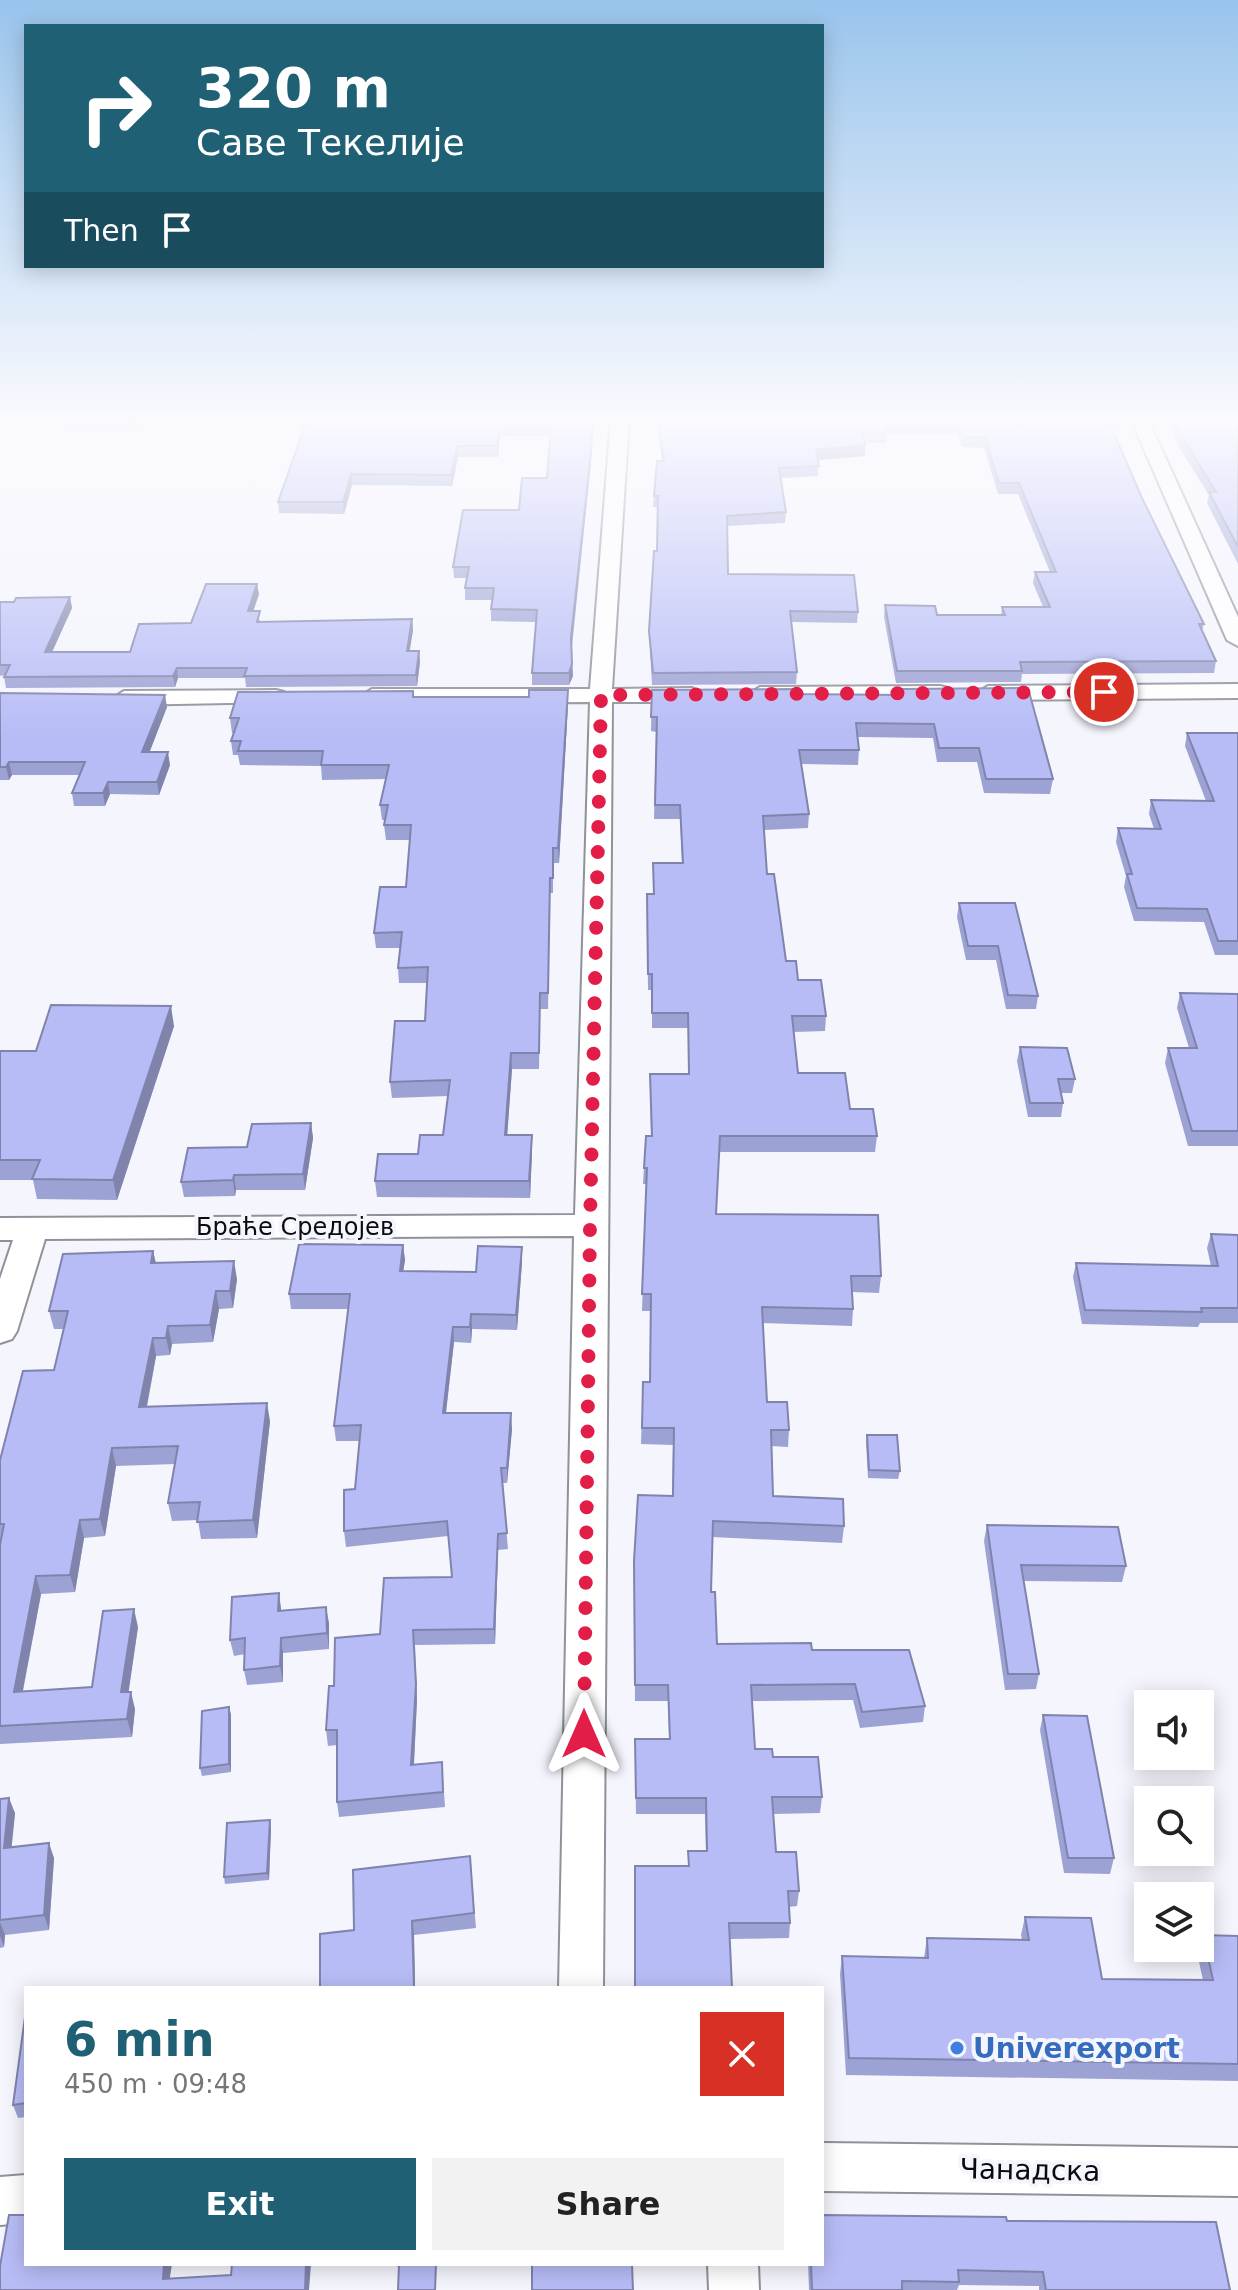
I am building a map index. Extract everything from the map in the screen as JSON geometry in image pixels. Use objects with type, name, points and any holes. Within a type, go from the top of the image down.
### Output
[{"type":"street","points":[[581,1986],[590,1225],[601,695],[613,524]]},
{"type":"street","points":[[1186,524],[1238,640]]},
{"type":"street","points":[[344,697],[1238,691]]},
{"type":"street","points":[[94,698],[297,697]]},
{"type":"street","name":"Браће Средојев","points":[[16,1229],[590,1225]]},
{"type":"street","points":[[0,1331],[16,1229]]},
{"type":"street","name":"Чанадска","points":[[824,2167],[1238,2172]]},
{"type":"street","points":[[0,2201],[24,2199]]},
{"type":"street","points":[[733,2266],[734,2290]]},
{"type":"building","points":[[461,524],[583,524],[569,673],[532,673],[537,610],[491,609],[494,588],[465,588],[469,567],[453,567]]},
{"type":"building","points":[[657,524],[727,524],[728,574],[854,575],[858,612],[790,611],[797,672],[653,673],[649,631],[654,551],[657,551]]},
{"type":"building","points":[[1036,524],[1155,524],[1204,624],[1199,624],[1216,661],[1020,662],[1022,671],[897,671],[885,605],[935,606],[937,615],[1005,615],[1002,607],[1050,607],[1035,572],[1056,572]]},
{"type":"building","points":[[1226,524],[1238,524],[1238,547]]},
{"type":"building","points":[[206,584],[257,584],[248,611],[260,611],[257,622],[412,619],[407,651],[419,651],[416,675],[244,676],[247,668],[177,668],[173,676],[4,677],[10,665],[0,665],[0,602],[14,602],[16,598],[70,597],[45,652],[130,652],[139,624],[191,623]]},
{"type":"building","points":[[1028,688],[1053,779],[986,779],[979,748],[939,748],[934,724],[856,723],[859,750],[799,750],[809,814],[763,816],[767,874],[774,874],[786,961],[796,961],[798,980],[821,980],[826,1016],[792,1016],[798,1073],[845,1073],[850,1109],[873,1109],[877,1136],[720,1136],[716,1214],[878,1215],[881,1276],[851,1276],[853,1309],[762,1307],[767,1402],[787,1402],[789,1430],[771,1430],[773,1496],[843,1499],[844,1526],[713,1521],[711,1592],[715,1592],[717,1644],[811,1643],[812,1650],[909,1650],[925,1706],[862,1712],[855,1684],[751,1685],[755,1749],[772,1749],[773,1757],[818,1757],[822,1797],[772,1797],[776,1852],[796,1852],[799,1891],[788,1891],[790,1923],[729,1923],[732,1986],[635,1986],[635,1866],[689,1866],[688,1851],[707,1851],[706,1798],[636,1798],[635,1739],[670,1739],[668,1685],[635,1685],[634,1561],[638,1495],[673,1496],[674,1428],[642,1428],[643,1382],[650,1382],[651,1294],[642,1294],[646,1136],[652,1136],[650,1074],[689,1074],[688,1013],[652,1013],[652,974],[648,974],[647,894],[654,894],[653,863],[683,863],[680,805],[655,805],[657,717],[651,717],[652,690],[799,689],[800,694],[902,695],[901,689]]},
{"type":"building","points":[[529,690],[568,690],[558,848],[553,848],[553,878],[550,878],[548,993],[540,993],[539,1053],[511,1053],[505,1135],[532,1135],[529,1181],[375,1181],[378,1154],[418,1154],[420,1135],[443,1135],[450,1080],[390,1082],[395,1021],[425,1021],[428,967],[398,968],[402,932],[374,933],[380,887],[406,887],[411,825],[384,825],[388,805],[380,805],[389,765],[321,765],[323,751],[238,751],[241,741],[231,741],[239,718],[230,718],[238,692],[413,691],[413,697],[529,697]]},
{"type":"building","points":[[0,693],[165,695],[142,752],[168,752],[157,782],[108,782],[103,793],[72,793],[85,762],[9,762],[6,767],[0,767]]},
{"type":"building","points":[[1187,733],[1238,733],[1238,941],[1218,941],[1207,909],[1137,908],[1127,874],[1132,874],[1118,828],[1161,829],[1151,800],[1214,801]]},
{"type":"building","points":[[959,903],[1015,903],[1038,996],[1008,995],[998,946],[968,946]]},
{"type":"building","points":[[1180,993],[1238,994],[1238,1131],[1192,1131],[1168,1048],[1197,1048]]},
{"type":"building","points":[[51,1005],[171,1006],[113,1180],[32,1179],[40,1160],[0,1160],[0,1051],[36,1051]]},
{"type":"building","points":[[1020,1047],[1067,1048],[1075,1079],[1058,1079],[1063,1103],[1030,1103]]},
{"type":"building","points":[[311,1123],[303,1174],[234,1175],[233,1180],[181,1182],[188,1148],[247,1147],[252,1124]]},
{"type":"building","points":[[1211,1234],[1238,1235],[1238,1308],[1201,1308],[1202,1312],[1085,1310],[1076,1263],[1218,1266]]},
{"type":"building","points":[[299,1244],[403,1245],[400,1271],[476,1272],[478,1246],[522,1247],[516,1315],[471,1314],[470,1327],[453,1327],[443,1413],[511,1413],[507,1468],[501,1468],[507,1533],[498,1534],[494,1629],[413,1630],[416,1684],[411,1765],[442,1762],[443,1792],[337,1802],[337,1730],[326,1730],[329,1686],[334,1686],[335,1638],[380,1634],[384,1578],[452,1577],[447,1521],[344,1531],[344,1490],[355,1489],[361,1425],[334,1426],[350,1294],[289,1294]]},
{"type":"building","points":[[153,1251],[151,1263],[234,1261],[230,1291],[216,1291],[210,1325],[168,1326],[166,1338],[153,1338],[139,1407],[267,1403],[253,1520],[197,1522],[200,1502],[168,1503],[178,1446],[112,1448],[100,1519],[80,1520],[70,1575],[36,1576],[14,1692],[92,1687],[103,1611],[134,1609],[121,1692],[131,1692],[127,1719],[0,1726],[0,1545],[4,1524],[0,1524],[0,1460],[23,1371],[54,1370],[68,1311],[49,1311],[63,1254]]},
{"type":"building","points":[[867,1435],[897,1435],[900,1471],[869,1470]]},
{"type":"building","points":[[987,1525],[1118,1527],[1126,1566],[1021,1565],[1039,1674],[1008,1674]]},
{"type":"building","points":[[279,1593],[278,1611],[326,1607],[327,1633],[281,1638],[280,1666],[244,1670],[245,1638],[230,1640],[232,1597]]},
{"type":"building","points":[[229,1707],[229,1764],[200,1768],[202,1711]]},
{"type":"building","points":[[1043,1715],[1087,1716],[1114,1858],[1068,1858]]},
{"type":"building","points":[[9,1798],[4,1848],[49,1843],[44,1915],[0,1920],[0,1799]]},
{"type":"building","points":[[270,1820],[267,1873],[224,1877],[227,1823]]},
{"type":"building","points":[[470,1856],[474,1913],[412,1921],[414,1986],[320,1986],[320,1934],[354,1930],[353,1870]]},
{"type":"building","points":[[1025,1917],[1091,1918],[1102,1979],[1213,1980],[1209,1962],[1214,1962],[1214,1935],[1238,1936],[1238,2064],[849,2058],[842,1956],[928,1958],[927,1938],[1029,1940]]},
{"type":"building","points":[[24,2024],[24,2103],[13,2105]]},
{"type":"building","points":[[9,2215],[24,2215],[24,2266],[164,2266],[163,2279],[231,2275],[232,2266],[306,2266],[305,2290],[0,2290],[0,2266]]},
{"type":"building","points":[[824,2215],[1006,2217],[1007,2221],[1216,2222],[1230,2290],[1046,2290],[1043,2272],[958,2270],[959,2282],[902,2281],[902,2290],[812,2290],[811,2266],[824,2266]]},
{"type":"building","points":[[399,2266],[436,2266],[435,2290],[398,2290]]},
{"type":"building","points":[[532,2266],[632,2266],[633,2290],[532,2290]]},
{"type":"place","name":"Univerexport","points":[[957,2048]]},
{"type":"route","points":[[584,1734],[601,695],[1104,692]]}]
